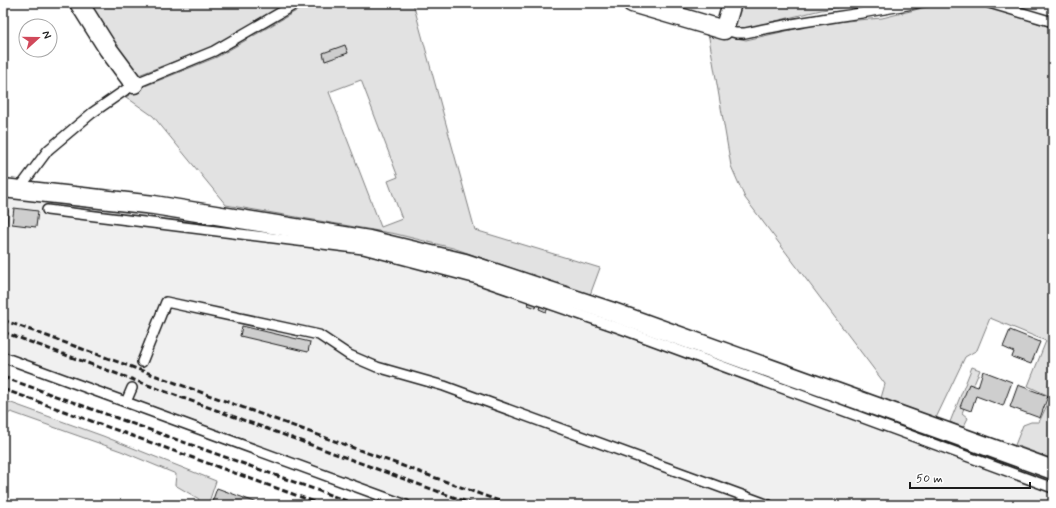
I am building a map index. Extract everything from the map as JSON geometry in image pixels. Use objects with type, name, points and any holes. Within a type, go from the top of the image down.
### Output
[{"type":"street","points":[[79,3],[108,49],[134,84]]},
{"type":"street","points":[[632,3],[724,30],[732,3]]},
{"type":"street","points":[[11,188],[154,205],[369,240],[465,263],[610,311],[1053,470]]},
{"type":"lane","points":[[11,188],[48,150],[92,113],[134,84],[214,51],[297,3]]},
{"type":"lane","points":[[724,30],[736,34],[745,33],[818,19],[878,11],[917,3]]},
{"type":"lane","points":[[989,3],[1053,22]]},
{"type":"lane","points":[[47,210],[363,249],[477,279],[619,328],[1053,488]]},
{"type":"lane","points":[[142,362],[166,302],[320,335],[349,355],[377,367],[444,386],[769,505]]},
{"type":"lane","points":[[3,357],[406,505]]},
{"type":"lane","points":[[126,402],[132,388]]},
{"type":"shaded area","points":[[88,3],[288,3],[212,47],[136,76]]},
{"type":"shaded area","points":[[310,3],[413,3],[475,230],[600,268],[590,295],[453,248],[396,234],[226,205],[153,116],[126,97],[140,88],[217,57]],"holes":[[[361,80],[398,177],[388,181],[402,219],[381,227],[329,92]]]},
{"type":"shaded area","points":[[738,3],[850,3],[849,6],[821,10],[743,29],[736,28],[734,23]]},
{"type":"shaded area","points":[[943,3],[993,8],[1053,28],[1053,459],[1015,445],[1023,425],[1031,422],[1039,422],[1051,397],[1028,386],[1046,341],[990,318],[977,350],[965,357],[936,418],[881,398],[885,384],[745,198],[731,166],[708,32],[746,40],[822,23],[882,18]]},
{"type":"shaded area","points":[[3,188],[369,240],[1053,470],[1053,505],[385,505],[126,402],[3,357]]},
{"type":"shaded area","points":[[972,367],[980,370],[962,413],[968,418],[963,428],[950,422]]},
{"type":"shaded area","points":[[3,400],[103,436],[216,481],[208,505],[198,505],[199,499],[175,485],[176,474],[121,451],[11,412],[5,416],[3,421]]},
{"type":"building","points":[[345,45],[348,53],[325,61],[323,53]]},
{"type":"building","points":[[14,208],[38,211],[36,227],[12,224]]},
{"type":"building","points":[[3,210],[8,210],[7,228],[3,228]]},
{"type":"building","points":[[530,299],[538,302],[536,308],[528,305]]},
{"type":"building","points":[[541,303],[549,306],[546,312],[539,309]]},
{"type":"building","points":[[242,326],[310,342],[308,352],[240,336]]},
{"type":"building","points":[[1010,330],[1040,342],[1031,364],[1012,357],[1014,352],[1003,347]]},
{"type":"building","points":[[983,371],[1012,382],[1003,406],[976,396],[971,411],[960,407],[969,384],[978,387]]},
{"type":"building","points":[[1018,385],[1048,396],[1040,418],[1010,407]]},
{"type":"building","points":[[217,488],[263,505],[211,505]]},
{"type":"railway","points":[[3,320],[510,505]]},
{"type":"railway","points":[[3,332],[475,505]]},
{"type":"railway","points":[[3,377],[358,505]]},
{"type":"railway","points":[[3,389],[323,505]]}]
